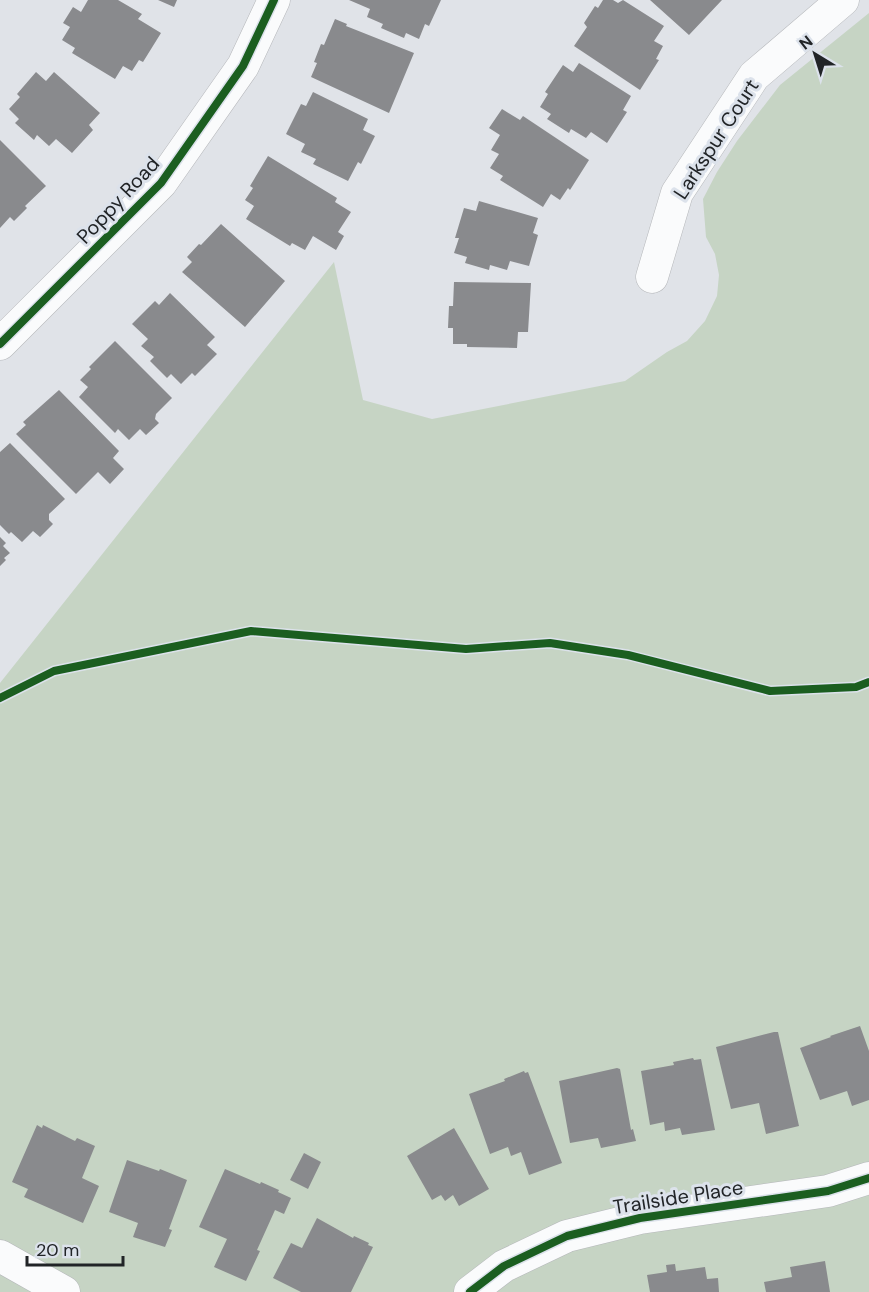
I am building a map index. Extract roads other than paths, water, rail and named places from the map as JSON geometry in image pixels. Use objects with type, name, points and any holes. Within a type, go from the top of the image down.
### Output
[{"type":"street","name":"Poppy Road","points":[[0,344],[161,183],[243,66],[273,0]]},
{"type":"street","name":"Larkspur Court","points":[[652,277],[677,193],[754,76],[843,0]]},
{"type":"street","name":"Trailside Place","points":[[470,1292],[504,1266],[567,1236],[639,1218],[828,1191],[869,1178]]},
{"type":"street","points":[[0,1256],[64,1292]]}]
